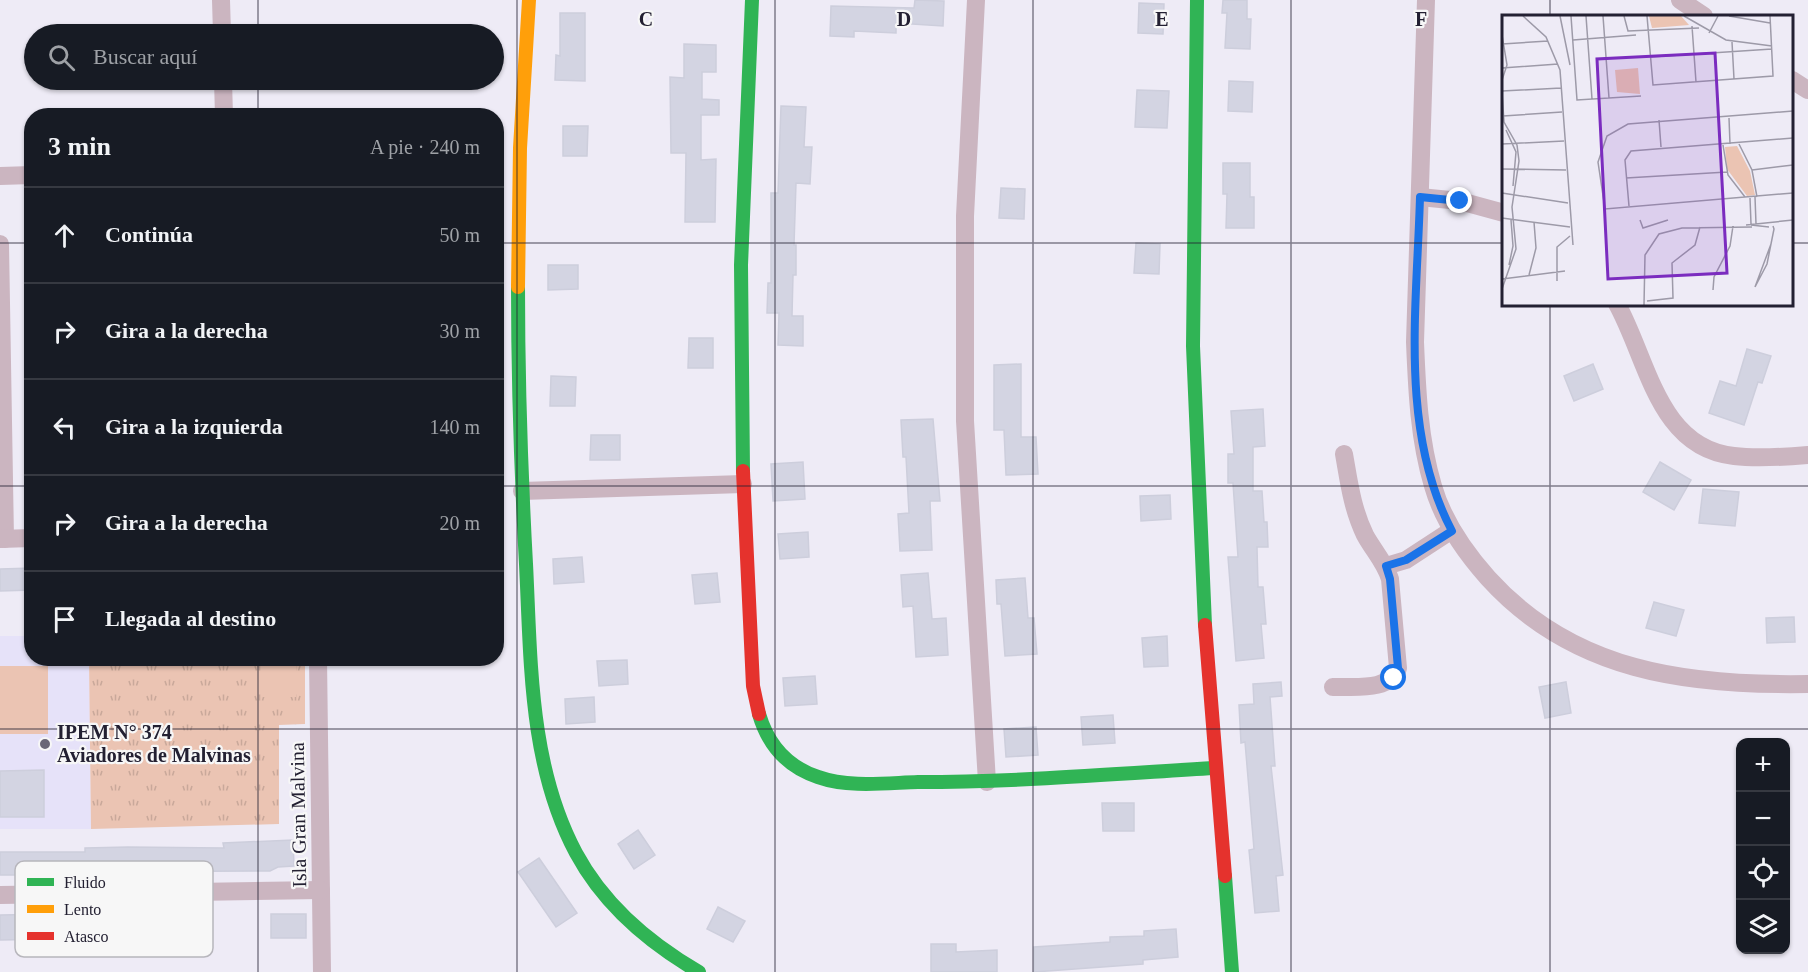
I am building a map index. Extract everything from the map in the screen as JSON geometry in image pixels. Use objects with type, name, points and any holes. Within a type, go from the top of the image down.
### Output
[{"type":"street","points":[[221,0],[222,24]]},
{"type":"street","points":[[529,0],[519,195],[522,491],[533,688],[541,748],[552,795],[582,863],[607,899],[651,943],[699,972]]},
{"type":"street","points":[[752,0],[741,265],[743,484],[753,686],[756,708],[771,744],[784,760],[799,770],[816,778],[839,783],[987,782],[1214,768]]},
{"type":"street","points":[[976,0],[965,216],[965,421],[987,782]]},
{"type":"street","points":[[1197,0],[1191,243],[1194,397],[1214,768],[1233,958],[1232,972]]},
{"type":"street","points":[[1425,0],[1415,342],[1421,431],[1433,487],[1452,531],[1480,569],[1508,600],[1536,622],[1590,652],[1623,665],[1713,682],[1808,684]]},
{"type":"street","points":[[1680,0],[1702,15]]},
{"type":"street","points":[[1793,81],[1808,90]]},
{"type":"street","points":[[223,90],[224,108]]},
{"type":"street","points":[[0,176],[24,176]]},
{"type":"street","points":[[1420,197],[1460,201],[1502,213]]},
{"type":"street","points":[[0,244],[3,539],[24,538]]},
{"type":"street","points":[[1618,306],[1632,330],[1670,420],[1685,437],[1703,447],[1733,456],[1808,455]]},
{"type":"street","points":[[1333,687],[1379,684],[1394,678],[1398,668],[1390,579],[1386,566],[1366,538],[1357,517],[1351,500],[1344,454]]},
{"type":"street","points":[[522,491],[743,484]]},
{"type":"street","points":[[1386,566],[1406,560],[1452,531]]},
{"type":"street","name":"Isla Gran Malvina","points":[[318,666],[322,972]]},
{"type":"street","points":[[213,892],[321,890]]},
{"type":"street","points":[[0,895],[15,895]]},
{"type":"shaded area","name":"IPEM N° 374 Aviadores de Malvinas","points":[[0,636],[24,636],[24,666],[89,666],[91,829],[0,829]]},
{"type":"green space","points":[[0,666],[48,666],[48,734],[0,734]]},
{"type":"green space","points":[[89,666],[305,666],[305,724],[279,725],[279,824],[91,829]]},
{"type":"green space","points":[[261,666],[296,666],[296,697],[261,697]]},
{"type":"building","points":[[915,0],[944,1],[943,26],[896,23],[896,33],[854,31],[854,37],[830,36],[831,6],[914,8]]},
{"type":"building","points":[[1223,0],[1247,0],[1247,19],[1251,19],[1250,49],[1225,48],[1227,13],[1222,13]]},
{"type":"building","points":[[1139,3],[1164,4],[1163,34],[1138,33]]},
{"type":"building","points":[[560,13],[585,13],[585,81],[555,80],[556,55],[560,56]]},
{"type":"building","points":[[684,44],[716,45],[716,72],[702,72],[702,99],[719,100],[719,115],[701,115],[701,160],[716,159],[715,222],[685,222],[686,153],[671,153],[670,77],[684,78]]},
{"type":"building","points":[[1229,81],[1253,82],[1252,112],[1228,111]]},
{"type":"building","points":[[1137,90],[1169,91],[1167,128],[1135,127]]},
{"type":"building","points":[[781,106],[806,107],[804,147],[812,147],[810,184],[796,183],[794,245],[796,245],[796,275],[793,275],[792,316],[803,316],[803,346],[778,345],[779,313],[767,313],[768,283],[771,283],[771,193],[778,193]]},
{"type":"building","points":[[563,126],[588,126],[587,156],[563,156]]},
{"type":"building","points":[[1223,163],[1250,163],[1250,197],[1254,197],[1254,228],[1226,228],[1227,194],[1223,194]]},
{"type":"building","points":[[1001,188],[1025,189],[1024,219],[999,218]]},
{"type":"building","points":[[1136,243],[1160,244],[1159,274],[1134,273]]},
{"type":"building","points":[[548,265],[578,265],[578,289],[548,290]]},
{"type":"building","points":[[689,338],[713,338],[713,368],[688,368]]},
{"type":"building","points":[[1747,349],[1771,356],[1762,383],[1758,382],[1744,425],[1709,413],[1720,381],[1736,386]]},
{"type":"building","points":[[1021,364],[1021,437],[1036,437],[1038,474],[1006,475],[1004,430],[994,430],[994,365]]},
{"type":"building","points":[[1593,364],[1603,389],[1574,401],[1564,376]]},
{"type":"building","points":[[551,376],[576,377],[575,406],[550,406]]},
{"type":"building","points":[[1263,409],[1265,446],[1253,447],[1253,491],[1262,491],[1264,522],[1267,522],[1268,547],[1257,547],[1258,587],[1263,587],[1266,624],[1261,624],[1264,658],[1236,661],[1228,557],[1238,557],[1233,483],[1228,483],[1228,454],[1234,454],[1231,411]]},
{"type":"building","points":[[933,419],[940,501],[930,501],[932,550],[900,551],[898,514],[909,513],[906,457],[903,457],[901,420]]},
{"type":"building","points":[[591,435],[620,435],[620,460],[590,460]]},
{"type":"building","points":[[803,462],[805,499],[773,501],[771,464]]},
{"type":"building","points":[[1660,462],[1691,480],[1674,510],[1643,492]]},
{"type":"building","points":[[1703,489],[1739,492],[1735,526],[1699,523]]},
{"type":"building","points":[[1170,495],[1171,519],[1141,521],[1140,496]]},
{"type":"building","points":[[808,532],[809,557],[780,559],[778,534]]},
{"type":"building","points":[[582,557],[584,582],[554,584],[553,559]]},
{"type":"building","points":[[24,568],[24,590],[0,591],[0,569]]},
{"type":"building","points":[[717,573],[720,602],[695,604],[692,575]]},
{"type":"building","points":[[928,573],[932,619],[946,618],[948,655],[916,657],[913,606],[903,607],[901,575]]},
{"type":"building","points":[[1025,578],[1028,618],[1034,618],[1037,654],[1005,656],[1001,604],[997,604],[996,580]]},
{"type":"building","points":[[1654,602],[1684,610],[1676,636],[1646,628]]},
{"type":"building","points":[[1794,617],[1795,642],[1767,643],[1766,618]]},
{"type":"building","points":[[1167,636],[1168,666],[1144,667],[1142,638]]},
{"type":"building","points":[[627,660],[628,684],[599,686],[597,661]]},
{"type":"building","points":[[815,676],[817,704],[785,706],[783,678]]},
{"type":"building","points":[[1281,682],[1282,696],[1270,697],[1275,766],[1271,766],[1283,875],[1276,876],[1279,911],[1255,913],[1249,850],[1254,849],[1245,742],[1241,743],[1239,705],[1254,704],[1253,684]]},
{"type":"building","points":[[1566,682],[1571,713],[1545,718],[1539,687]]},
{"type":"building","points":[[594,697],[595,722],[566,724],[565,699]]},
{"type":"building","points":[[1113,715],[1115,743],[1083,745],[1081,717]]},
{"type":"building","points":[[1036,727],[1038,755],[1006,757],[1004,729]]},
{"type":"building","points":[[44,770],[44,817],[0,817],[0,771]]},
{"type":"building","points":[[1102,803],[1134,803],[1134,831],[1103,831]]},
{"type":"building","points":[[638,830],[655,855],[634,869],[618,844]]},
{"type":"building","points":[[293,840],[294,866],[278,867],[270,871],[213,871],[213,861],[15,861],[15,875],[0,875],[0,852],[85,852],[85,848],[128,847],[224,848],[223,843]]},
{"type":"building","points":[[539,858],[577,913],[556,927],[518,872]]},
{"type":"building","points":[[718,907],[745,921],[733,942],[707,929]]},
{"type":"building","points":[[271,914],[306,914],[306,938],[271,938]]},
{"type":"building","points":[[0,915],[15,915],[15,940],[0,940]]},
{"type":"building","points":[[1176,929],[1178,957],[1143,960],[1143,964],[1034,972],[1034,947],[1110,942],[1110,937],[1144,936],[1144,931]]},
{"type":"building","points":[[931,944],[956,944],[956,952],[997,950],[997,972],[931,972]]},
{"type":"traffic: fast","points":[[743,471],[741,265],[752,0]]},
{"type":"traffic: fast","points":[[1197,0],[1193,346],[1205,625]]},
{"type":"traffic: fast","points":[[518,287],[521,460],[529,638],[535,712],[549,784],[576,853],[600,889],[614,906],[645,935],[699,972]]},
{"type":"traffic: fast","points":[[759,714],[768,736],[789,761],[807,773],[842,783],[992,781],[1214,768]]},
{"type":"traffic: fast","points":[[1225,876],[1232,972]]},
{"type":"traffic: slow","points":[[518,287],[520,148],[529,0]]},
{"type":"traffic: jam","points":[[743,471],[753,686],[759,714]]},
{"type":"traffic: jam","points":[[1205,625],[1225,876]]},
{"type":"place","name":"IPEM N° 374 Aviadores de Malvinas","points":[[45,744]]},
{"type":"route","points":[[1394,678],[1398,668],[1390,579],[1386,566],[1406,560],[1452,531],[1433,487],[1422,441],[1417,389],[1415,342],[1420,197],[1460,201]]}]
